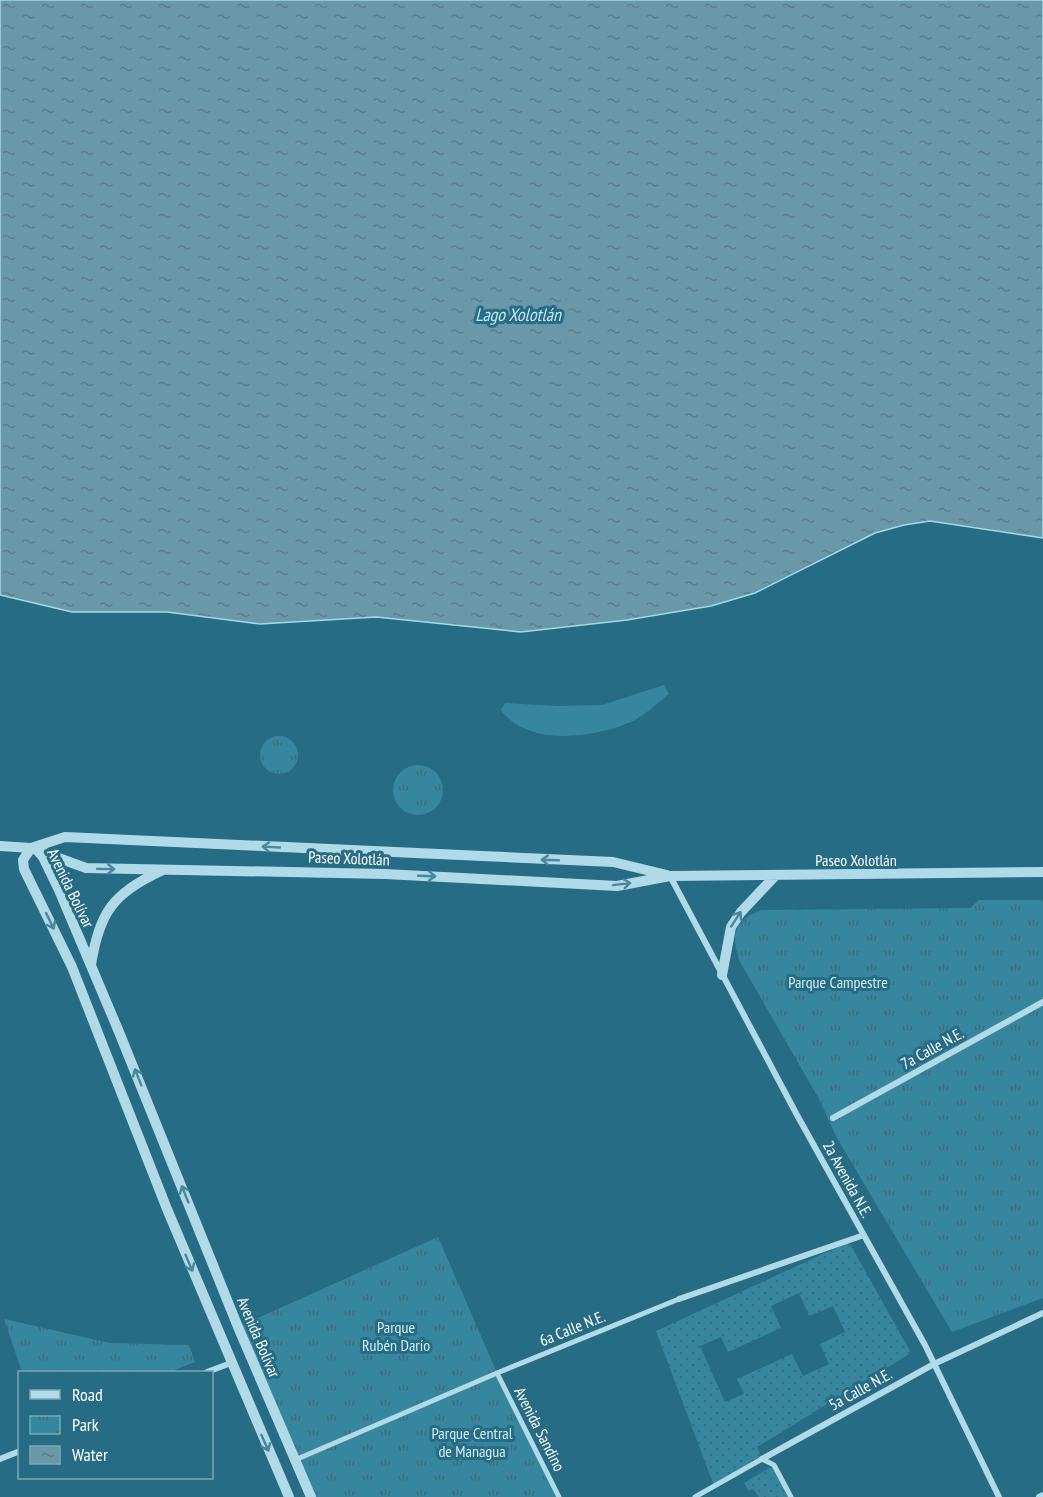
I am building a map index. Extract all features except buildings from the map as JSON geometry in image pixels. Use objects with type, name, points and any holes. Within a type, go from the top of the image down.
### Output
[{"type":"street","name":"Paseo Xolotlán","points":[[0,848],[31,848],[57,839],[87,838],[613,862],[670,876]]},
{"type":"street","points":[[0,848],[14,856],[24,869]]},
{"type":"street","name":"Paseo Xolotlán","points":[[31,848],[86,868],[374,874],[617,886],[670,876],[1043,872]]},
{"type":"street","name":"Avenida Bolívar","points":[[289,1497],[231,1363],[72,967],[24,869],[24,856],[31,848],[43,857],[91,965],[238,1327],[311,1497]]},
{"type":"street","points":[[91,965],[97,933],[112,904],[132,885],[165,870]]},
{"type":"street","name":"2a Avenida N.E.","points":[[670,876],[934,1364],[999,1497]]},
{"type":"street","points":[[722,975],[731,927],[741,912],[775,876]]},
{"type":"street","name":"7a Calle N.E.","points":[[833,1118],[1043,1002]]},
{"type":"street","name":"6a Calle N.E.","points":[[295,1460],[497,1372],[679,1299],[864,1235]]},
{"type":"street","name":"5a Calle N.E.","points":[[695,1497],[934,1364],[1043,1313]]},
{"type":"street","points":[[210,1371],[231,1363]]},
{"type":"street","name":"Avenida Sandino","points":[[497,1372],[559,1497]]},
{"type":"street","points":[[0,1460],[18,1452]]},
{"type":"street","points":[[762,1459],[774,1465],[791,1497]]},
{"type":"green space","points":[[664,685],[669,694],[631,722],[616,728],[580,735],[562,736],[527,730],[513,722],[501,710],[505,703],[559,706],[602,705]]},
{"type":"green space","points":[[279,736],[293,741],[298,755],[293,769],[279,774],[265,769],[260,755],[265,741]]},
{"type":"green space","points":[[418,765],[427,767],[438,776],[443,790],[441,799],[432,810],[418,815],[409,813],[398,804],[393,790],[395,781],[404,770]]},
{"type":"green space","name":"Parque Campestre","points":[[979,900],[1042,900],[1043,903],[1043,1298],[952,1332],[837,1138],[819,1099],[739,960],[735,935],[745,919],[761,910],[970,908]]},
{"type":"green space","name":"Parque Rubén Darío","points":[[438,1237],[497,1373],[559,1497],[311,1497],[238,1327]]},
{"type":"green space","points":[[849,1242],[911,1353],[757,1447],[762,1459],[714,1486],[656,1331]],"holes":[[[799,1293],[809,1316],[833,1306],[845,1332],[820,1344],[829,1364],[803,1376],[792,1354],[737,1379],[744,1394],[725,1402],[700,1346],[721,1337],[728,1352],[781,1328],[771,1306]]]},
{"type":"green space","points":[[4,1319],[110,1343],[189,1345],[195,1362],[172,1371],[22,1371]]},
{"type":"green space","points":[[774,1465],[791,1497],[759,1497],[753,1489],[749,1491],[744,1483]]},
{"type":"water","name":"Lago Xolotlán","points":[[0,0],[1043,0],[1043,538],[930,521],[904,525],[875,533],[755,593],[711,606],[627,620],[521,632],[376,617],[260,624],[167,612],[72,612],[0,595]]},
{"type":"park label","name":"Parque Central de Managua","points":[[472,1442]]}]
